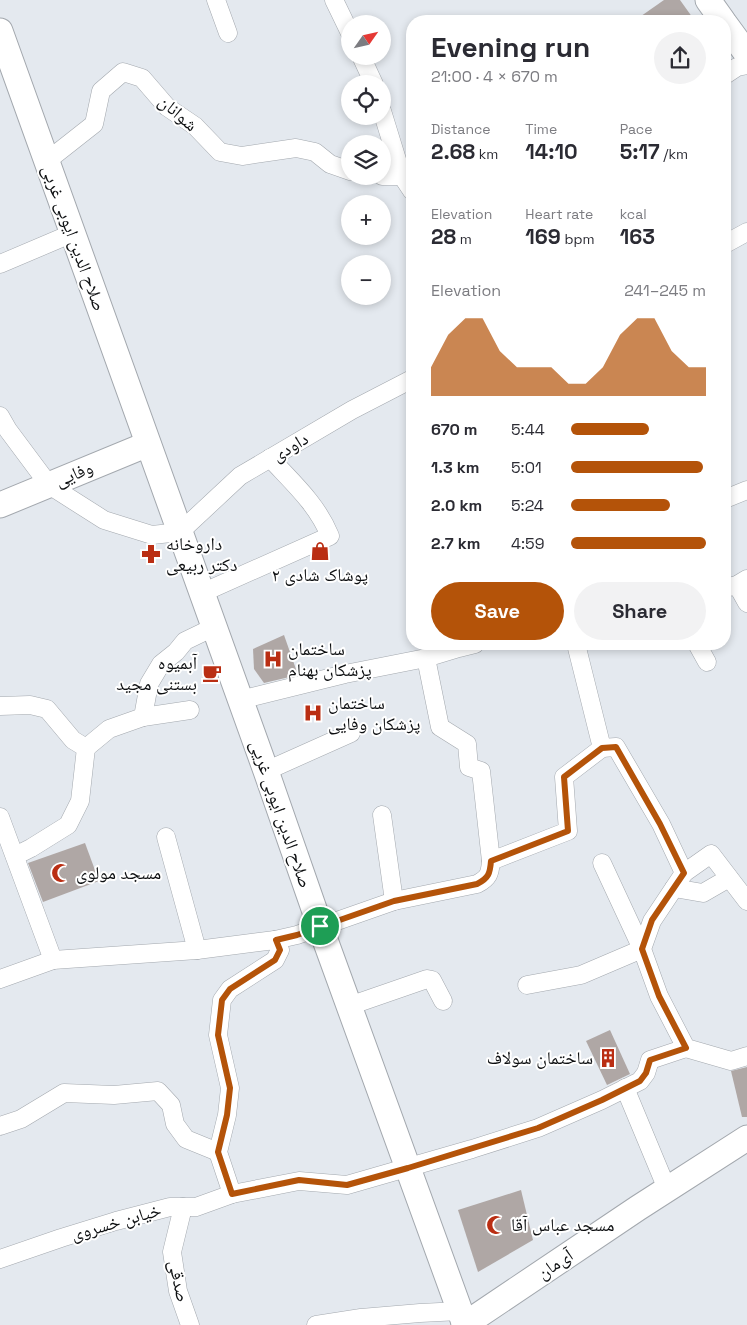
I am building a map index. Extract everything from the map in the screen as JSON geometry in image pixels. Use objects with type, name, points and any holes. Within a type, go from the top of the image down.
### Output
[{"type":"street","points":[[216,0],[228,33]]},
{"type":"street","points":[[334,0],[341,15]]},
{"type":"street","points":[[708,0],[719,15]]},
{"type":"street","name":"صلاح الدین ایوبی غربی","points":[[0,31],[148,444]]},
{"type":"street","points":[[731,32],[747,54]]},
{"type":"street","points":[[731,71],[737,67],[747,65]]},
{"type":"street","name":"شوانان","points":[[47,161],[94,124],[101,91],[123,72],[142,78],[167,107],[194,126],[220,152],[242,156],[296,148],[316,152],[330,164],[341,168]]},
{"type":"street","points":[[386,125],[402,176],[406,182]]},
{"type":"street","points":[[391,176],[402,176]]},
{"type":"street","points":[[731,241],[747,232]]},
{"type":"street","points":[[0,264],[73,233]]},
{"type":"street","name":"داودی","points":[[180,532],[240,476],[352,410],[406,382]]},
{"type":"street","points":[[0,416],[8,430],[49,485],[104,520],[152,534],[180,532]]},
{"type":"street","name":"وفایی","points":[[0,505],[148,444]]},
{"type":"street","name":"صلاح الدین ایوبی غریی","points":[[148,444],[463,1321]]},
{"type":"street","points":[[202,593],[330,536],[325,523],[308,498],[270,458]]},
{"type":"street","points":[[731,497],[747,490]]},
{"type":"street","points":[[736,584],[747,603]]},
{"type":"street","points":[[144,717],[149,684],[161,664],[186,641],[214,627]]},
{"type":"street","points":[[240,700],[345,674],[426,658],[449,650]]},
{"type":"street","points":[[578,650],[602,748]]},
{"type":"street","points":[[700,650],[707,662]]},
{"type":"street","points":[[0,979],[53,960],[197,950],[276,940],[297,935],[394,901],[477,884],[485,880],[490,872],[491,861],[481,771],[469,767],[467,744],[440,727],[426,658]]},
{"type":"street","points":[[0,706],[30,704],[46,708],[73,740],[86,748]]},
{"type":"street","points":[[15,856],[68,825],[80,801],[86,748],[109,729],[144,717],[190,710]]},
{"type":"street","points":[[266,771],[351,733]]},
{"type":"street","points":[[491,861],[568,831],[564,777],[602,748],[616,747],[660,824],[684,873]]},
{"type":"street","points":[[382,815],[394,901]]},
{"type":"street","points":[[0,817],[53,960]]},
{"type":"street","points":[[166,837],[197,950]]},
{"type":"street","points":[[527,985],[581,975],[642,949],[652,920],[684,873],[711,854],[747,901]]},
{"type":"street","points":[[602,863],[642,949],[659,996],[686,1048],[731,1061],[747,1056]]},
{"type":"street","points":[[674,888],[703,893],[729,878]]},
{"type":"street","points":[[232,1194],[218,1152],[227,1115],[230,1088],[218,1035],[222,1000],[230,989],[275,960],[280,950],[276,940]]},
{"type":"street","points":[[349,1006],[427,979],[432,980],[443,1001]]},
{"type":"street","name":"خیابن خسروی","points":[[0,1259],[116,1221],[170,1207],[196,1207],[232,1194],[299,1180],[347,1185],[408,1168],[538,1128],[640,1081],[646,1073],[650,1060],[686,1048]]},
{"type":"street","points":[[625,1088],[667,1190]]},
{"type":"street","points":[[0,1126],[21,1119],[64,1093],[114,1095],[158,1091],[171,1104],[175,1124],[186,1139],[218,1152]]},
{"type":"street","name":"آی‌مان","points":[[463,1321],[747,1138]]},
{"type":"street","name":"صدقی","points":[[183,1207],[172,1252],[178,1291],[190,1325]]},
{"type":"street","points":[[316,1325],[361,1318],[420,1313],[463,1321]]},
{"type":"building","points":[[664,0],[680,0],[691,15],[643,15]]},
{"type":"building","name":"ساختمان پزشکان بهنام","points":[[284,635],[298,675],[264,683],[254,669],[253,649]]},
{"type":"building","name":"مسجد مولوی","points":[[85,843],[99,881],[43,902],[28,863]]},
{"type":"building","name":"ساختمان سولاف","points":[[610,1030],[630,1074],[607,1085],[586,1041]]},
{"type":"building","points":[[747,1067],[747,1117],[742,1117],[731,1071]]},
{"type":"building","name":"مسجد عباس آقا","points":[[521,1190],[533,1240],[478,1272],[458,1210]]},
{"type":"place","name":"پوشاک شادی ۲","points":[[320,551]]},
{"type":"place","name":"داروخانه دکتر ربیعی","points":[[151,554]]},
{"type":"place","name":"ساختمان پزشکان بهنام","points":[[273,659]]},
{"type":"place","name":"آبمیوه بستنی مجید","points":[[212,673]]},
{"type":"place","name":"ساختمان پزشکان وفایی","points":[[313,713]]},
{"type":"place","name":"مسجد مولوی","points":[[61,873]]},
{"type":"place","name":"ساختمان سولاف","points":[[608,1058]]},
{"type":"place","name":"مسجد عباس آقا","points":[[496,1225]]},
{"type":"route","points":[[616,747],[660,824],[684,873],[652,920],[642,949],[659,996],[686,1048],[650,1060],[646,1073],[640,1081],[538,1128],[347,1185],[299,1180],[232,1194],[218,1152],[227,1115],[230,1088],[218,1035],[222,1000],[230,989],[275,960],[280,950],[276,940],[297,935],[320,926],[394,901],[477,884],[485,880],[490,872],[491,861],[568,831],[564,777],[602,748],[616,747]]}]
